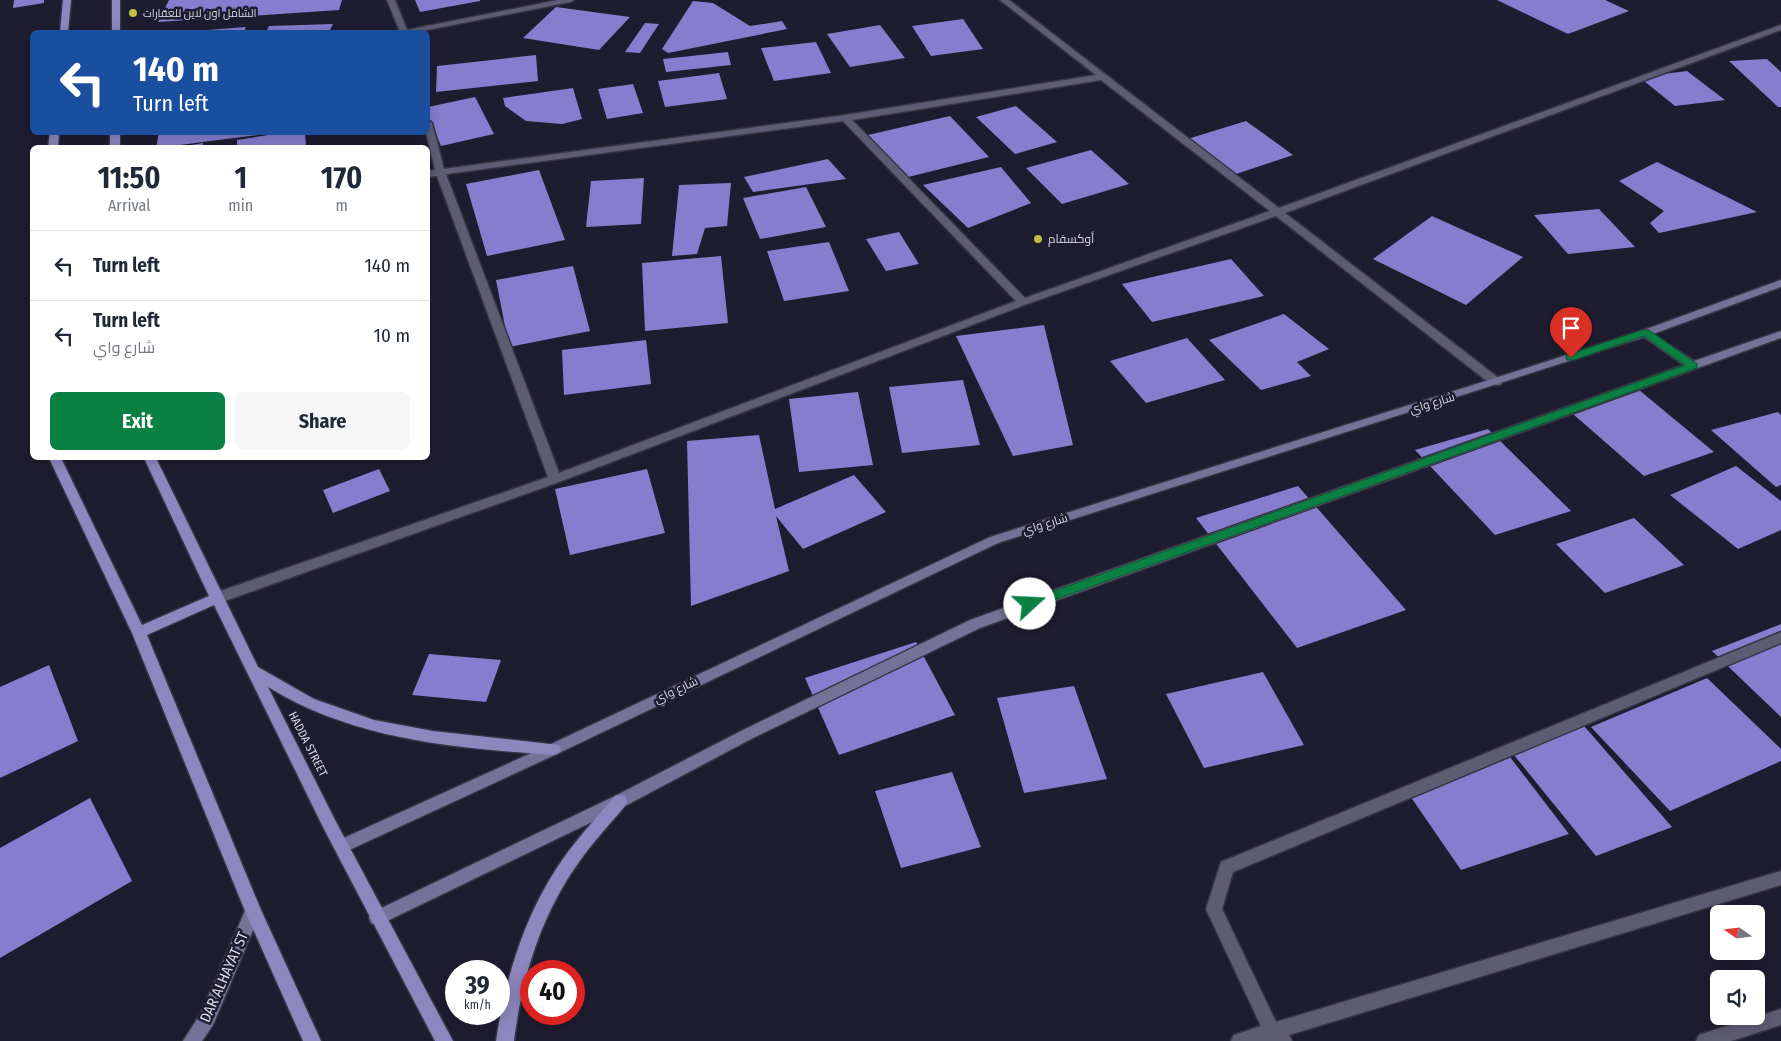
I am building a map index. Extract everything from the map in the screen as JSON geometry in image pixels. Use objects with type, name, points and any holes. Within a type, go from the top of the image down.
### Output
[{"type":"main road","points":[[64,30],[67,0]]},
{"type":"main road","points":[[116,0],[116,30]]},
{"type":"main road","points":[[56,460],[139,633],[253,911],[312,1041]]},
{"type":"main road","name":"HADDA STREET","points":[[151,460],[216,598],[377,918],[444,1041]]},
{"type":"main road","points":[[139,633],[216,598]]},
{"type":"main road","points":[[253,672],[316,706],[384,730],[472,742],[554,749]]},
{"type":"main road","points":[[506,1041],[520,962],[542,912],[567,865],[620,801]]},
{"type":"street","points":[[392,0],[405,30]]},
{"type":"street","points":[[416,30],[570,0]]},
{"type":"street","points":[[1004,0],[1496,382]]},
{"type":"street","points":[[216,598],[555,479],[1023,302],[1278,212],[1781,28]]},
{"type":"street","points":[[430,174],[845,118],[1102,77]]},
{"type":"street","points":[[845,118],[1023,302]]},
{"type":"street","points":[[430,131],[440,172],[555,479]]},
{"type":"street","name":"شارع واي","points":[[342,846],[554,749],[994,540],[1496,382],[1646,333],[1781,283]]},
{"type":"street","points":[[1646,333],[1693,366]]},
{"type":"street","points":[[377,918],[620,801],[748,734],[975,624],[1781,334]]},
{"type":"street","points":[[1277,1036],[1214,909],[1226,867],[1781,637]]},
{"type":"street","points":[[1240,1041],[1277,1036],[1781,878]]},
{"type":"street","name":"DAR ALHAYAT ST","points":[[192,1041],[207,1019],[253,911]]},
{"type":"street","points":[[1705,1041],[1780,1018]]},
{"type":"building","points":[[14,0],[44,0],[44,3],[13,8]]},
{"type":"building","points":[[169,0],[342,0],[339,10],[158,22]]},
{"type":"building","points":[[415,0],[480,0],[480,1],[420,12]]},
{"type":"building","points":[[1497,0],[1605,0],[1629,11],[1568,34]]},
{"type":"building","points":[[693,1],[713,3],[750,26],[782,21],[787,29],[668,53],[662,49]]},
{"type":"building","points":[[556,7],[630,17],[599,50],[523,38]]},
{"type":"building","points":[[963,19],[983,49],[931,56],[912,26]]},
{"type":"building","points":[[645,23],[659,24],[640,53],[625,52]]},
{"type":"building","points":[[333,24],[330,30],[267,30],[269,26]]},
{"type":"building","points":[[880,25],[905,58],[850,67],[827,34]]},
{"type":"building","points":[[246,27],[245,30],[207,30]]},
{"type":"building","points":[[816,42],[831,73],[774,81],[761,48]]},
{"type":"building","points":[[728,52],[731,65],[666,72],[663,59]]},
{"type":"building","points":[[536,55],[538,81],[436,92],[437,66]]},
{"type":"building","points":[[1767,59],[1781,72],[1781,107],[1778,107],[1729,61]]},
{"type":"building","points":[[1687,71],[1725,100],[1675,106],[1639,77]]},
{"type":"building","points":[[719,73],[727,99],[665,107],[658,81]]},
{"type":"building","points":[[633,84],[643,113],[607,119],[598,89]]},
{"type":"building","points":[[573,88],[582,119],[562,124],[526,121],[505,106],[503,98]]},
{"type":"building","points":[[475,97],[494,134],[441,146],[430,120],[430,107]]},
{"type":"building","points":[[1016,106],[1057,142],[1015,154],[976,117]]},
{"type":"building","points":[[950,116],[989,157],[904,178],[868,135]]},
{"type":"building","points":[[1246,121],[1293,155],[1227,177],[1181,141]]},
{"type":"building","points":[[158,135],[258,135],[180,145],[157,145]]},
{"type":"building","points":[[268,135],[305,135],[306,145],[237,145],[237,140]]},
{"type":"building","points":[[1091,150],[1129,184],[1062,204],[1026,168]]},
{"type":"building","points":[[828,159],[846,179],[753,192],[744,177]]},
{"type":"building","points":[[1657,162],[1757,212],[1659,233],[1650,223],[1664,211],[1619,181]]},
{"type":"building","points":[[1001,167],[1031,203],[968,228],[923,185]]},
{"type":"building","points":[[539,170],[565,240],[487,256],[466,184]]},
{"type":"building","points":[[644,178],[641,224],[586,227],[591,181]]},
{"type":"building","points":[[731,183],[727,226],[705,228],[697,254],[672,256],[679,185]]},
{"type":"building","points":[[806,187],[826,227],[760,239],[743,198]]},
{"type":"building","points":[[1599,209],[1635,247],[1568,254],[1534,215]]},
{"type":"building","points":[[1432,216],[1523,257],[1466,305],[1373,259]]},
{"type":"building","points":[[899,232],[919,264],[886,271],[866,239]]},
{"type":"building","points":[[829,242],[849,291],[784,301],[767,251]]},
{"type":"building","points":[[721,256],[728,323],[645,331],[642,263]]},
{"type":"building","points":[[1231,259],[1264,296],[1152,322],[1122,284]]},
{"type":"building","points":[[573,266],[590,331],[509,347],[496,280]]},
{"type":"building","points":[[1284,314],[1329,349],[1297,362],[1311,376],[1261,390],[1209,340]]},
{"type":"building","points":[[1044,325],[1073,445],[1013,456],[956,336]]},
{"type":"building","points":[[1187,338],[1225,380],[1146,403],[1110,361]]},
{"type":"building","points":[[646,340],[651,384],[564,395],[562,350]]},
{"type":"building","points":[[963,380],[980,445],[902,453],[889,387]]},
{"type":"building","points":[[1633,385],[1714,452],[1644,476],[1565,407]]},
{"type":"building","points":[[858,392],[873,465],[799,472],[789,399]]},
{"type":"building","points":[[1778,412],[1781,415],[1781,485],[1776,487],[1711,430]]},
{"type":"building","points":[[1488,429],[1571,511],[1495,535],[1415,450]]},
{"type":"building","points":[[759,435],[775,509],[854,475],[886,512],[803,549],[776,516],[789,571],[691,606],[687,441]]},
{"type":"building","points":[[1736,466],[1781,501],[1781,530],[1738,549],[1670,495]]},
{"type":"building","points":[[379,469],[390,491],[333,513],[323,490]]},
{"type":"building","points":[[647,469],[665,533],[570,555],[555,489]]},
{"type":"building","points":[[1298,486],[1406,610],[1297,648],[1196,518]]},
{"type":"building","points":[[1634,518],[1684,565],[1605,593],[1556,544]]},
{"type":"building","points":[[1781,624],[1781,717],[1712,651]]},
{"type":"building","points":[[916,642],[955,715],[839,755],[805,678]]},
{"type":"building","points":[[429,654],[501,660],[486,702],[412,695]]},
{"type":"building","points":[[49,665],[78,741],[0,778],[0,687]]},
{"type":"building","points":[[1263,672],[1304,745],[1204,768],[1166,694]]},
{"type":"building","points":[[1707,678],[1781,749],[1781,761],[1670,811],[1591,727]]},
{"type":"building","points":[[1074,686],[1107,779],[1024,793],[997,698]]},
{"type":"building","points":[[1578,719],[1672,827],[1596,856],[1505,744]]},
{"type":"building","points":[[1510,757],[1569,834],[1461,870],[1406,790]]},
{"type":"building","points":[[952,772],[981,847],[901,868],[875,791]]},
{"type":"building","points":[[90,798],[132,881],[0,958],[0,848]]},
{"type":"place","name":"الشامل اون لاين للعقارات","points":[[133,13]]},
{"type":"place","name":"أوكسفام","points":[[1038,239]]},
{"type":"route","points":[[1030,604],[1693,366],[1646,333],[1571,358]]}]
